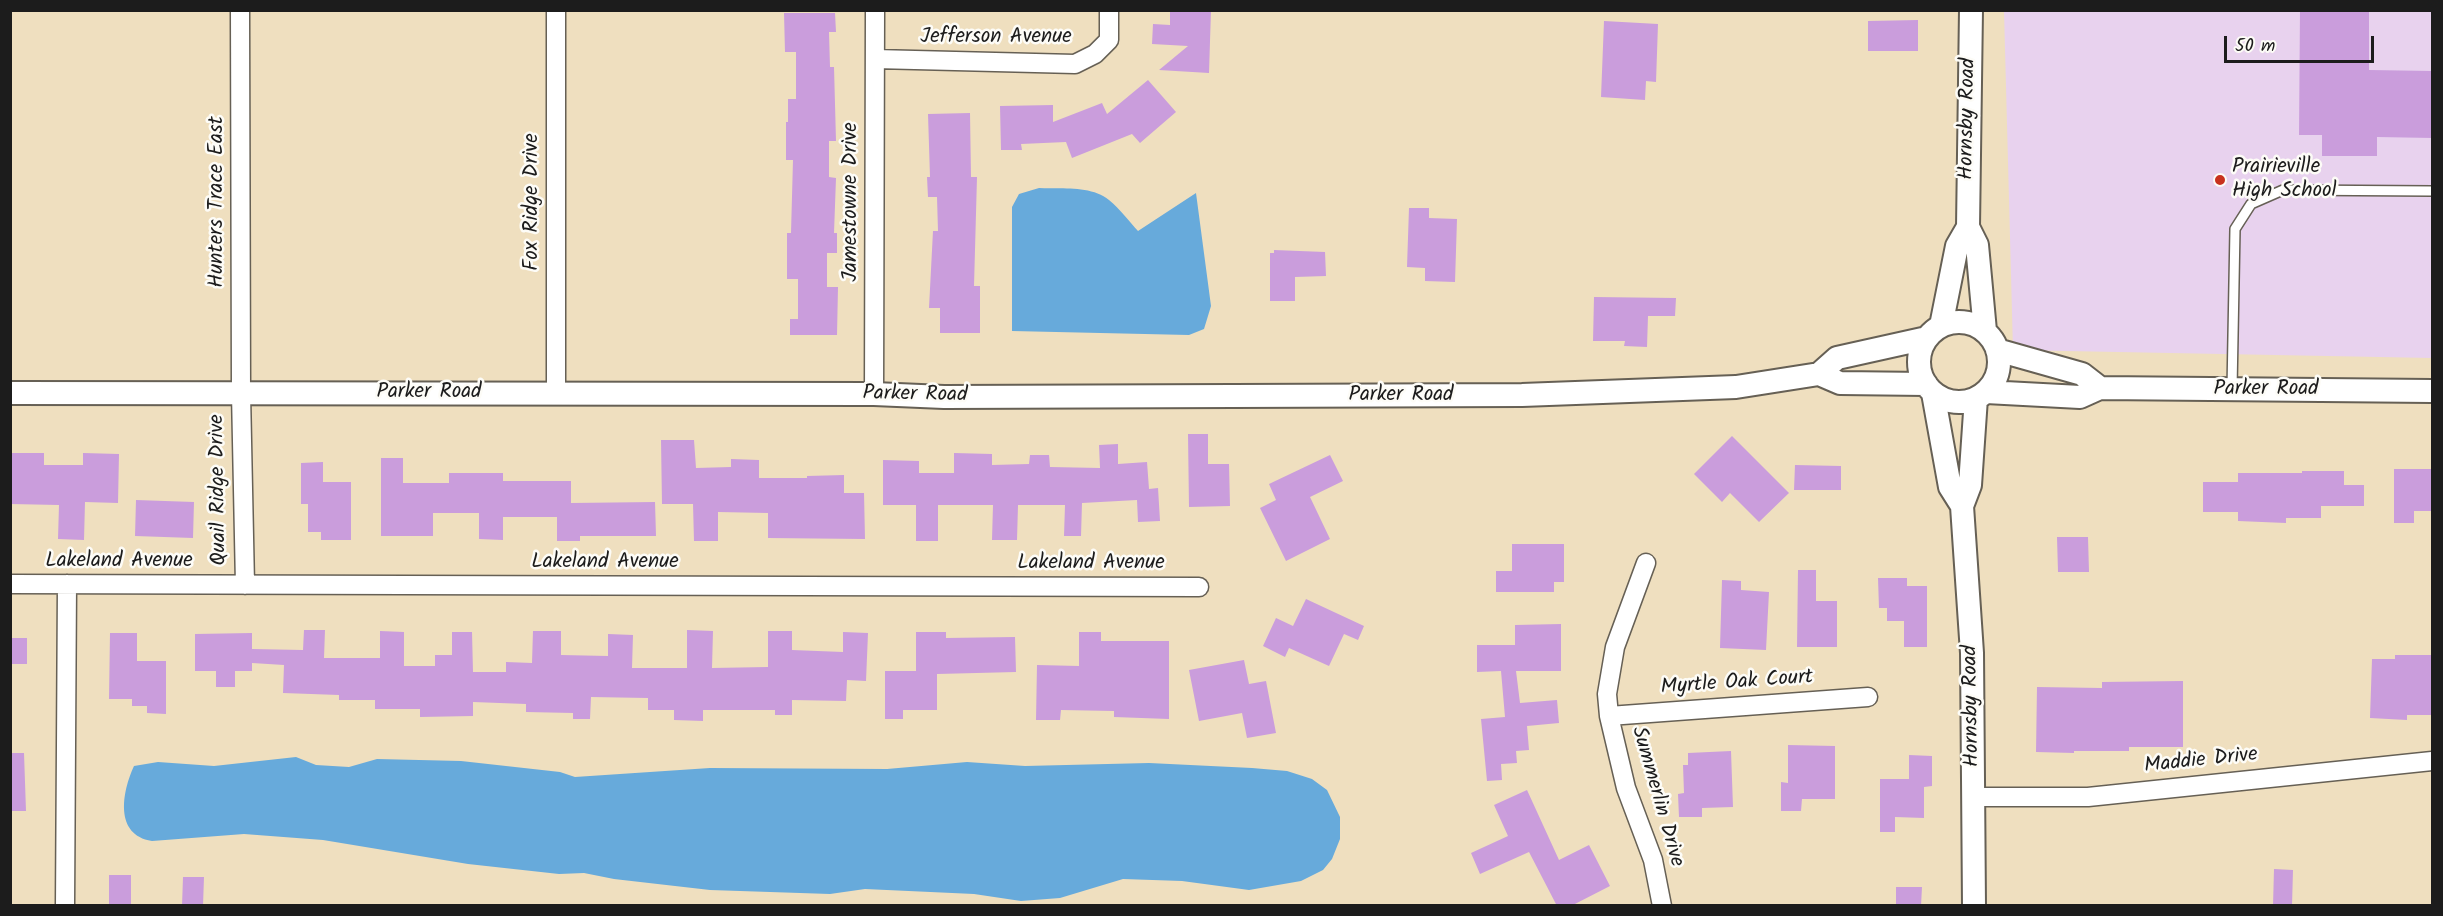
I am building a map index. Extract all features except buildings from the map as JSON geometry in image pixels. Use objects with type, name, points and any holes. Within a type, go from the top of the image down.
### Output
[{"type":"street","name":"Hunters Trace East","points":[[240,10],[241,393]]},
{"type":"street","name":"Fox Ridge Drive","points":[[555,394],[556,10]]},
{"type":"street","name":"Jamestowne Drive","points":[[874,394],[875,10]]},
{"type":"street","name":"Jefferson Avenue","points":[[875,59],[1075,64],[1095,54],[1109,40],[1109,10]]},
{"type":"street","name":"Hornsby Road","points":[[1971,10],[1968,227],[1977,245],[1991,340]]},
{"type":"street","name":"Hornsby Road","points":[[1934,332],[1957,246],[1968,227]]},
{"type":"street","points":[[1991,340],[1998,372],[1981,395],[1954,402],[1930,388],[1921,374],[1919,363],[1922,345],[1934,332],[1964,322],[1975,325],[1991,340],[2082,374],[2100,388]]},
{"type":"street","name":"Parker Road","points":[[1819,374],[1837,358],[1934,332]]},
{"type":"street","name":"Parker Road","points":[[10,393],[874,394],[944,397],[1522,396],[1736,387],[1819,374],[1840,383],[1930,388]]},
{"type":"street","name":"Hornsby Road","points":[[1930,388],[1950,487],[1962,506]]},
{"type":"street","name":"Parker Road","points":[[1981,395],[2080,397],[2100,388],[2433,391]]},
{"type":"street","name":"Quail Ridge Drive","points":[[241,393],[245,585]]},
{"type":"street","name":"Hornsby Road","points":[[1974,906],[1975,798],[1972,653],[1962,506],[1970,485],[1981,395]]},
{"type":"street","name":"Summerlin Drive","points":[[1646,563],[1616,647],[1607,694],[1609,716],[1626,788],[1653,860],[1662,906]]},
{"type":"street","name":"Lakeland Avenue","points":[[10,584],[1199,587]]},
{"type":"street","points":[[64,906],[67,584]]},
{"type":"street","name":"Myrtle Oak Court","points":[[1609,716],[1868,697]]},
{"type":"street","name":"Maddie Drive","points":[[1975,798],[2088,797],[2433,761]]},
{"type":"lane","points":[[2232,389],[2235,229],[2251,204],[2283,190],[2433,191]]},
{"type":"shaded area","name":"Prairieville High School","points":[[2004,11],[2432,11],[2432,358],[2013,350]]},
{"type":"water","points":[[1039,188],[1084,190],[1102,195],[1117,207],[1138,231],[1196,193],[1211,306],[1204,329],[1189,335],[1012,331],[1012,207],[1019,194]]},
{"type":"water","points":[[296,757],[316,765],[349,767],[377,759],[461,761],[560,772],[575,777],[710,768],[887,769],[967,762],[1025,766],[1149,763],[1252,768],[1287,771],[1312,779],[1327,790],[1340,817],[1340,839],[1332,859],[1323,870],[1301,881],[1249,890],[1182,881],[1123,879],[1060,898],[1021,901],[974,894],[865,889],[830,894],[710,890],[614,879],[584,873],[559,874],[468,864],[323,840],[244,834],[152,841],[140,837],[131,830],[126,821],[124,800],[134,766],[158,762],[214,766]]},
{"type":"place","name":"Prairieville High School","points":[[2220,180]]}]
